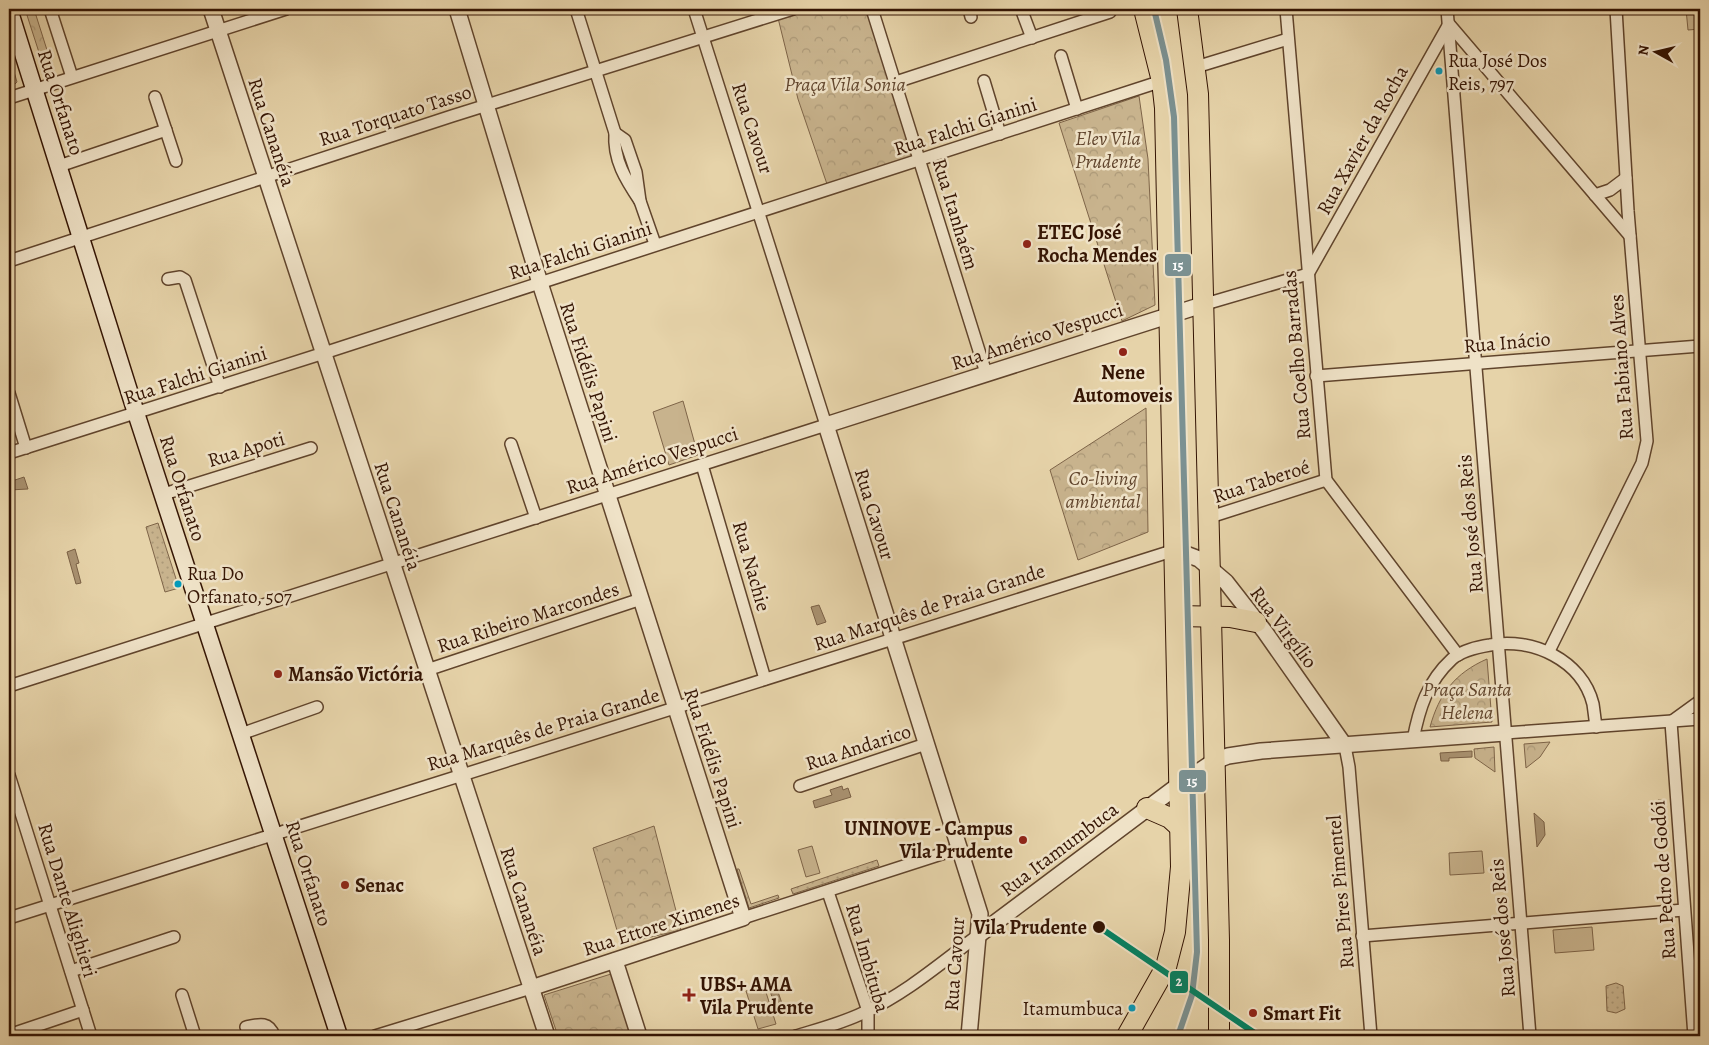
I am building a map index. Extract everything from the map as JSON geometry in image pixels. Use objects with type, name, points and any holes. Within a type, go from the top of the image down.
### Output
[{"type":"highway","points":[[1127,1036],[1158,984],[1171,949],[1180,898],[1181,828],[1165,116],[1162,80],[1144,9]]},
{"type":"highway","points":[[1189,11],[1196,67],[1219,1036]]},
{"type":"highway","points":[[1176,616],[1230,617],[1256,622]]},
{"type":"highway","points":[[1147,808],[1163,814],[1181,828]]},
{"type":"main road","name":"Rua Orfanato","points":[[9,9],[136,413],[164,494],[339,1036]]},
{"type":"street","points":[[50,9],[72,77]]},
{"type":"street","name":"Rua Cananéia","points":[[211,9],[547,1036]]},
{"type":"street","points":[[9,98],[286,9]]},
{"type":"street","name":"Rua Fidélis Papini","points":[[457,9],[540,283],[743,918]]},
{"type":"street","points":[[576,9],[615,134],[614,147],[623,176],[640,201],[655,244]]},
{"type":"street","name":"Rua Cavour","points":[[694,9],[980,914],[980,934],[969,1036]]},
{"type":"street","name":"Rua Torquato Tasso","points":[[9,260],[82,238],[487,105],[793,9]]},
{"type":"street","name":"Rua Itanhaém","points":[[872,9],[986,373]]},
{"type":"street","name":"Rua Coelho Barradas","points":[[1286,9],[1326,480]]},
{"type":"street","name":"Rua José dos Reis","points":[[1447,9],[1530,1036]]},
{"type":"street","name":"Rua Fabiano Alves","points":[[1549,651],[1642,462],[1647,441],[1630,236],[1616,9]]},
{"type":"street","points":[[896,82],[1110,12]]},
{"type":"street","points":[[1023,14],[1032,38]]},
{"type":"street","points":[[1448,24],[1630,236]]},
{"type":"street","name":"Rua Xavier da Rocha","points":[[1308,274],[1448,24]]},
{"type":"street","points":[[1196,67],[1288,39]]},
{"type":"street","points":[[1061,56],[1077,109]]},
{"type":"street","name":"Rua Falchi Gianini","points":[[9,453],[324,353],[1162,80]]},
{"type":"street","points":[[984,81],[1000,134]]},
{"type":"street","points":[[156,97],[176,161]]},
{"type":"street","points":[[59,166],[166,130]]},
{"type":"street","points":[[1595,195],[1610,190],[1626,178]]},
{"type":"street","name":"Rua Américo Vespucci","points":[[9,686],[392,565],[1170,314],[1308,274]]},
{"type":"street","points":[[168,279],[180,277],[185,280],[220,386]]},
{"type":"street","name":"Rua Inácio","points":[[1316,376],[1700,346]]},
{"type":"street","points":[[9,393],[26,448]]},
{"type":"street","points":[[510,444],[536,518]]},
{"type":"street","name":"Rua Apoti","points":[[164,494],[312,448]]},
{"type":"street","name":"Rua Nachie","points":[[702,465],[765,679]]},
{"type":"street","points":[[1326,480],[1458,655]]},
{"type":"street","name":"Rua Taberoé","points":[[1208,518],[1326,480]]},
{"type":"street","name":"Rua Virgílio","points":[[1175,550],[1199,559],[1226,582],[1345,746]]},
{"type":"street","name":"Rua Marquês de Praia Grande","points":[[9,918],[50,903],[274,835],[461,774],[1175,550]]},
{"type":"street","name":"Rua Ribeiro Marcondes","points":[[427,670],[641,599]]},
{"type":"street","points":[[1413,740],[1420,707],[1430,687],[1453,658],[1478,646],[1498,643],[1516,643],[1549,651],[1574,671],[1592,703],[1596,727]]},
{"type":"street","points":[[1671,722],[1700,701]]},
{"type":"street","points":[[241,734],[317,707]]},
{"type":"street","points":[[1505,733],[1700,719]]},
{"type":"street","name":"Rua Pedro de Godói","points":[[1671,722],[1694,1036]]},
{"type":"street","points":[[1320,747],[1335,732]]},
{"type":"street","name":"Rua Itamumbuca","points":[[796,1036],[868,1011],[911,986],[1147,808],[1213,762],[1244,753],[1505,733]]},
{"type":"street","name":"Rua Andarico","points":[[800,786],[926,744]]},
{"type":"street","name":"Rua Pires Pimentel","points":[[1345,746],[1371,1036]]},
{"type":"street","name":"Rua Dante Alighieri","points":[[9,775],[91,1036]]},
{"type":"street","name":"Rua Ettore Ximenes","points":[[375,1036],[531,988],[960,848]]},
{"type":"street","name":"Rua Imbituba","points":[[828,892],[868,1011],[868,1036]]},
{"type":"street","points":[[1362,936],[1684,910]]},
{"type":"street","points":[[71,971],[174,936]]},
{"type":"street","points":[[1218,940],[1225,951],[1228,1036]]},
{"type":"street","points":[[615,961],[639,1036]]},
{"type":"street","points":[[182,995],[195,1036]]},
{"type":"street","points":[[9,1035],[83,1010]]},
{"type":"street","points":[[246,1026],[266,1025],[270,1027],[274,1036]]},
{"type":"green space","points":[[25,9],[34,9],[53,69],[45,71]]},
{"type":"green space","name":"Praça Vila Sonia","points":[[806,9],[872,9],[920,160],[829,190],[798,99],[778,18]]},
{"type":"green space","points":[[1686,9],[1700,9],[1700,29],[1688,30]]},
{"type":"green space","points":[[10,58],[17,82],[14,85],[9,70]]},
{"type":"green space","name":"Elev Vila Prudente","points":[[1139,96],[1148,159],[1155,305],[1122,321],[1059,123]]},
{"type":"green space","points":[[683,401],[698,455],[669,465],[653,412]]},
{"type":"green space","name":"Co-living ambiental","points":[[1146,408],[1148,532],[1078,560],[1050,470]]},
{"type":"green space","points":[[158,523],[179,588],[165,592],[146,527]]},
{"type":"green space","name":"Praça Santa Helena","points":[[1487,659],[1492,722],[1430,727],[1438,704],[1450,686],[1466,671]]},
{"type":"green space","points":[[1550,742],[1540,757],[1526,768],[1524,744]]},
{"type":"green space","points":[[1494,747],[1495,772],[1475,758],[1474,749]]},
{"type":"green space","points":[[1658,800],[1665,800],[1666,817],[1659,818]]},
{"type":"green space","points":[[654,826],[681,930],[621,944],[593,848]]},
{"type":"green space","points":[[812,846],[820,873],[806,877],[798,850]]},
{"type":"green space","points":[[1482,851],[1484,873],[1450,875],[1449,853]]},
{"type":"green space","points":[[877,860],[879,866],[793,894],[791,889]]},
{"type":"green space","points":[[737,869],[739,869],[751,904],[778,895],[779,898],[749,908]]},
{"type":"green space","points":[[1592,927],[1594,950],[1555,953],[1553,930]]},
{"type":"green space","points":[[611,974],[631,1036],[558,1036],[544,995]]},
{"type":"green space","points":[[1616,983],[1623,986],[1625,1009],[1616,1013],[1607,1011],[1606,986]]},
{"type":"green space","points":[[764,986],[776,1024],[758,1029],[746,991]]},
{"type":"shaded area","points":[[24,477],[28,489],[9,490],[9,482]]},
{"type":"shaded area","points":[[75,549],[79,563],[76,564],[81,583],[76,584],[67,552]]},
{"type":"shaded area","points":[[819,605],[826,622],[817,625],[811,607]]},
{"type":"shaded area","points":[[1472,751],[1472,757],[1449,758],[1449,761],[1441,761],[1440,753]]},
{"type":"shaded area","points":[[842,786],[843,790],[848,788],[851,797],[815,808],[813,801],[832,795],[830,790]]},
{"type":"shaded area","points":[[1534,813],[1544,822],[1545,835],[1537,847]]},
{"type":"shaded area","points":[[777,989],[785,1012],[778,1015],[770,991]]},
{"type":"transit line","name":"15","points":[[1154,9],[1166,60],[1174,117],[1197,952],[1192,995],[1178,1036]]},
{"type":"transit line","name":"2","points":[[1099,927],[1259,1036]]},
{"type":"place","name":"Rua José Dos Reis, 797","points":[[1439,71]]},
{"type":"place","name":"ETEC José Rocha Mendes","points":[[1027,244]]},
{"type":"place","name":"Nene Automoveis","points":[[1123,352]]},
{"type":"place","name":"Rua Do Orfanato, 507","points":[[178,584]]},
{"type":"place","name":"Mansão Victória","points":[[278,674]]},
{"type":"place","name":"UNINOVE - Campus Vila Prudente","points":[[1023,840]]},
{"type":"place","name":"Senac","points":[[345,885]]},
{"type":"place","name":"Vila Prudente","points":[[1099,927]]},
{"type":"place","name":"UBS+ AMA Vila Prudente","points":[[689,995]]},
{"type":"place","name":"Itamumbuca","points":[[1132,1008]]},
{"type":"place","name":"Smart Fit","points":[[1253,1013]]}]
